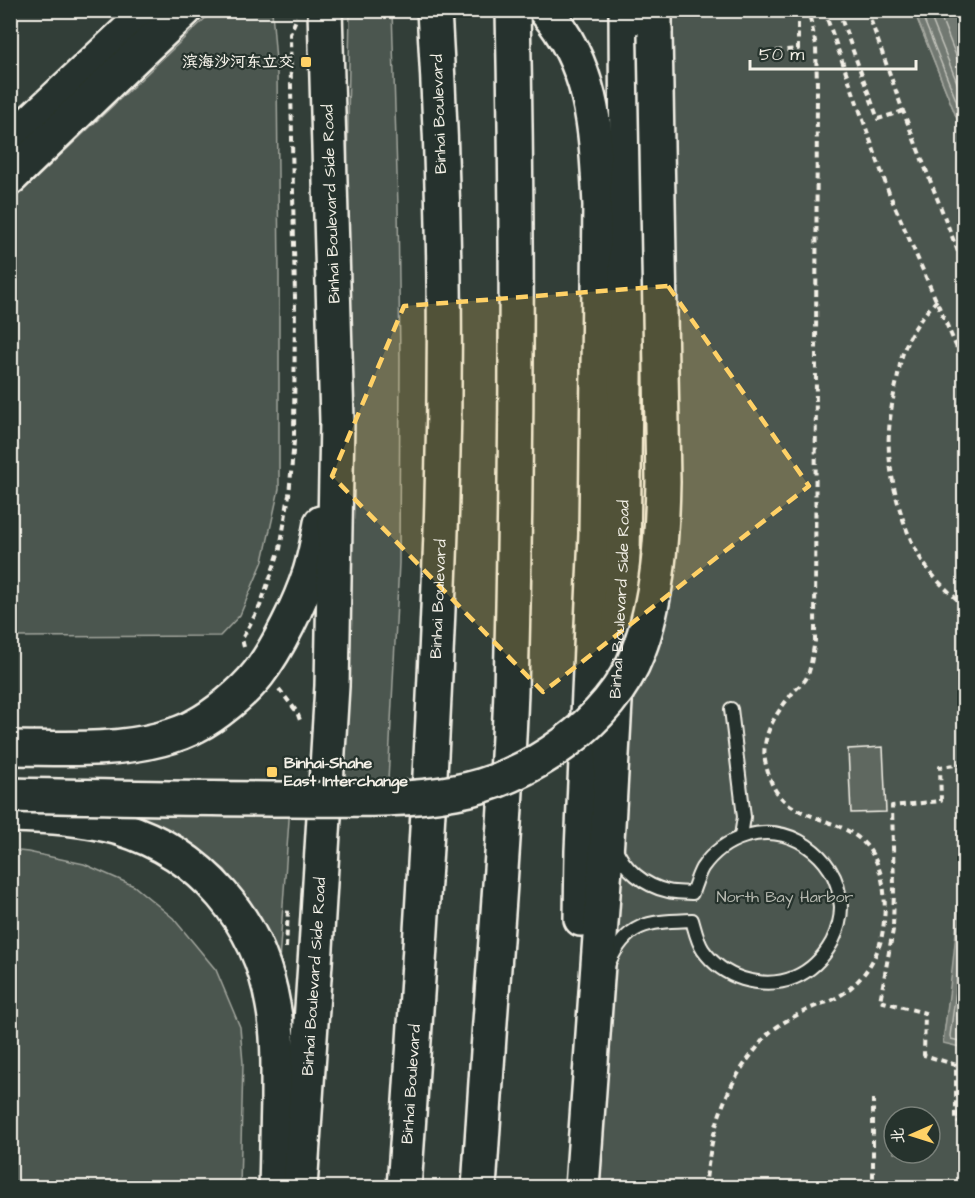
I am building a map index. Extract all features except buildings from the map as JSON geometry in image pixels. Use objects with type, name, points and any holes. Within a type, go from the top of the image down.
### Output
[{"type":"main road","points":[[10,141],[150,10]]},
{"type":"main road","points":[[10,178],[185,10]]},
{"type":"main road","name":"Binhai Boulevard Side Road","points":[[300,1188],[332,686],[337,421],[325,10]]},
{"type":"main road","name":"Binhai Boulevard","points":[[404,1188],[423,921],[442,496],[444,304],[434,10]]},
{"type":"main road","points":[[479,1188],[501,885],[511,693],[516,181],[513,10]]},
{"type":"main road","points":[[545,10],[567,39],[581,68],[591,104],[599,195],[596,534],[581,895],[582,1058],[586,1134]]},
{"type":"main road","name":"Binhai Boulevard Side Road","points":[[582,1188],[608,825],[623,562],[627,203],[626,10]]},
{"type":"main road","points":[[10,795],[195,799],[379,799],[456,792],[497,780],[535,763],[564,743],[597,714],[621,686],[638,653],[651,612],[663,519],[655,22]]},
{"type":"main road","points":[[10,748],[124,746],[161,739],[195,727],[227,704],[256,676],[276,646],[296,607],[310,572],[329,486],[337,421]]},
{"type":"main road","points":[[10,815],[51,816],[81,820],[119,828],[152,841],[199,871],[237,912],[252,938],[265,970],[273,1005],[278,1046],[276,1188]]},
{"type":"lane","points":[[731,710],[744,817],[741,836]]},
{"type":"lane","points":[[595,995],[616,948],[626,936],[637,928],[664,921],[692,920],[696,935],[704,950],[717,965],[734,976],[756,982],[780,982],[797,977],[825,954],[837,932],[841,907],[837,885],[828,866],[811,848],[789,836],[765,832],[741,836],[718,849],[701,869],[692,893],[654,887],[639,878],[619,858],[608,825]]},
{"type":"path","points":[[245,653],[242,639],[260,606],[280,549],[294,441],[295,298],[290,34],[299,10]]},
{"type":"path","points":[[776,51],[798,49],[798,16],[795,10]]},
{"type":"path","points":[[798,16],[817,10]]},
{"type":"path","points":[[824,10],[890,193],[964,364]]},
{"type":"path","points":[[837,10],[878,119],[903,111]]},
{"type":"path","points":[[867,10],[903,111],[964,267]]},
{"type":"path","points":[[705,1188],[714,1133],[727,1093],[742,1066],[767,1035],[792,1017],[846,992],[859,980],[877,953],[884,922],[883,884],[871,852],[850,832],[795,809],[780,796],[770,782],[765,764],[765,745],[771,724],[807,676],[815,641],[817,85],[816,46],[809,13]]},
{"type":"path","points":[[937,300],[918,321],[905,347],[890,422],[890,465],[909,538],[921,560],[940,583],[964,605]]},
{"type":"path","points":[[275,684],[297,712],[301,722],[300,734]]},
{"type":"path","points":[[964,764],[940,767],[941,801],[892,806],[893,930],[880,1001],[925,1013],[924,1055],[956,1065],[956,1121],[964,1125]]},
{"type":"path","points":[[285,958],[289,899]]},
{"type":"path","points":[[873,1099],[873,1188]]},
{"type":"highlighted area","points":[[668,286],[809,486],[543,692],[332,476],[404,306]]},
{"type":"green space","points":[[213,11],[272,11],[277,73],[279,489],[263,561],[240,615],[220,636],[11,637],[11,202]]},
{"type":"green space","points":[[350,11],[392,11],[400,359],[399,563],[388,781],[336,783]]},
{"type":"green space","name":"North Bay Harbor","points":[[665,11],[914,11],[964,136],[964,790],[960,791],[957,933],[943,1042],[964,1048],[964,1187],[594,1188],[621,729],[669,608],[679,507]]},
{"type":"green space","points":[[290,806],[279,961],[254,909],[225,870],[191,844],[150,822],[108,810]]},
{"type":"green space","points":[[10,850],[84,864],[134,886],[173,918],[216,970],[240,1027],[243,1063],[240,1187],[11,1187]]},
{"type":"water","points":[[914,11],[964,11],[964,136]]},
{"type":"water","points":[[964,790],[964,1048],[943,1043],[958,904],[960,791]]},
{"type":"place","name":"滨海沙河东立交","points":[[306,62]]},
{"type":"place","name":"Binhai-Shahe East Interchange","points":[[272,772]]}]
